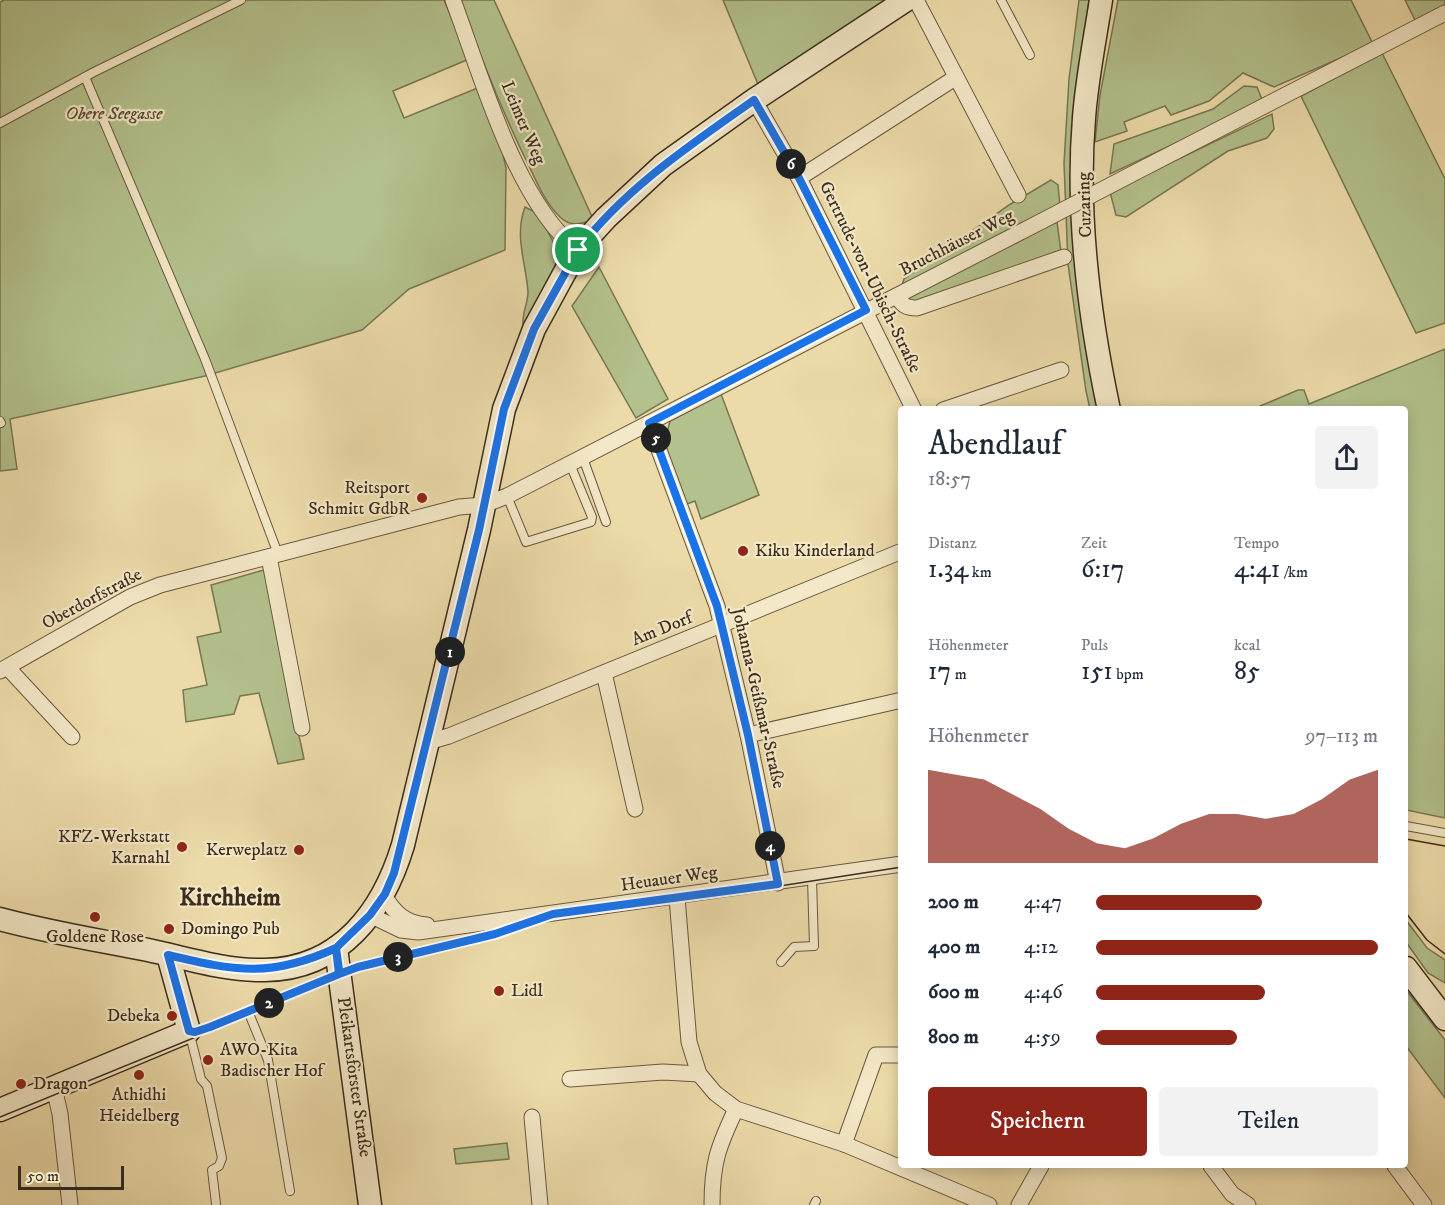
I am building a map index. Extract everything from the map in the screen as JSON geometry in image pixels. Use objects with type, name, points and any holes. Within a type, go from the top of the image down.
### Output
[{"type":"street","name":"Leimer Weg","points":[[453,0],[504,134],[520,168],[540,207],[563,238],[578,250]]},
{"type":"street","points":[[0,919],[233,968],[266,970],[302,963],[336,948],[370,915],[384,895],[403,845],[484,505],[504,409],[534,329],[578,250],[606,218],[663,165],[754,100],[906,0]]},
{"type":"street","points":[[916,0],[1018,195]]},
{"type":"street","name":"Cuzaring","points":[[1101,0],[1084,119],[1083,174],[1096,348],[1108,406]]},
{"type":"street","name":"Bruchhäuser Weg","points":[[484,505],[507,496],[576,461],[1445,13]]},
{"type":"street","points":[[799,178],[955,78]]},
{"type":"street","name":"Gertrude-von-Ubisch-Straße","points":[[754,100],[799,178],[912,406]]},
{"type":"street","points":[[897,296],[908,308],[916,308],[1064,257]]},
{"type":"street","points":[[955,406],[1061,370]]},
{"type":"street","name":"Johanna-Geißmar-Straße","points":[[649,423],[717,606],[748,735],[778,884]]},
{"type":"street","name":"Oberdorfstraße","points":[[72,737],[4,670],[130,597],[160,585],[459,507],[484,505]]},
{"type":"street","name":"Am Dorf","points":[[428,742],[449,736],[898,554]]},
{"type":"street","points":[[274,556],[302,728]]},
{"type":"street","points":[[604,673],[635,809]]},
{"type":"street","points":[[748,735],[898,701]]},
{"type":"street","name":"Heuauer Weg","points":[[370,915],[385,924],[411,932],[778,884],[898,865]]},
{"type":"street","name":"Heuauer Weg","points":[[384,895],[395,912],[404,919],[417,925],[442,927]]},
{"type":"street","points":[[677,897],[689,1042],[699,1074],[715,1094],[736,1109],[844,1144],[898,1167]]},
{"type":"street","name":"Pleikartsförster Straße","points":[[336,948],[370,1205]]},
{"type":"street","points":[[0,1110],[189,1031],[168,955]]},
{"type":"street","points":[[1408,971],[1444,1016]]},
{"type":"street","points":[[844,1144],[876,1055],[898,1055]]},
{"type":"street","points":[[570,1078],[663,1072],[699,1074]]},
{"type":"street","points":[[54,1087],[60,1114],[70,1205]]},
{"type":"street","points":[[712,1205],[712,1178],[716,1152],[736,1109]]},
{"type":"street","points":[[532,1117],[540,1205]]},
{"type":"street","points":[[901,1168],[989,1205]]},
{"type":"street","points":[[1019,1205],[1040,1168]]},
{"type":"street","points":[[1212,1168],[1232,1194],[1248,1205]]},
{"type":"street","points":[[1396,1168],[1424,1205]]},
{"type":"lane","points":[[0,123],[84,77],[241,0]]},
{"type":"lane","points":[[1001,0],[1030,55]]},
{"type":"lane","points":[[84,77],[205,359],[274,556]]},
{"type":"lane","points":[[507,496],[526,542],[591,522],[592,517],[576,461]]},
{"type":"lane","points":[[576,461],[606,522]]},
{"type":"lane","points":[[1408,826],[1445,834]]},
{"type":"lane","points":[[781,962],[794,947],[814,946],[812,879]]},
{"type":"lane","points":[[216,1204],[212,1170],[219,1166],[222,1158],[207,1086],[201,1079],[189,1031],[195,1032],[358,967],[495,934],[547,915]]},
{"type":"lane","points":[[248,1011],[268,1060],[290,1191]]},
{"type":"green space","name":"Obere Seegasse","points":[[4,0],[444,0],[469,59],[393,91],[404,118],[480,87],[498,133],[506,168],[505,250],[409,289],[362,330],[205,376],[10,419],[17,469],[0,471],[0,2]]},
{"type":"green space","points":[[459,0],[494,0],[593,219],[585,223],[572,224],[555,212],[546,200],[492,84]]},
{"type":"green space","points":[[723,0],[894,0],[760,89]]},
{"type":"green space","points":[[1079,0],[1089,0],[1080,64],[1100,406],[1089,406],[1068,264],[1064,163],[1069,79]]},
{"type":"green space","points":[[1118,0],[1351,0],[1373,44],[1274,87],[1243,73],[1209,101],[1171,115],[1165,106],[1124,122],[1127,131],[1095,142],[1100,95]]},
{"type":"green space","points":[[1405,0],[1445,0],[1445,8],[1416,22]]},
{"type":"green space","points":[[1382,53],[1445,179],[1445,323],[1416,333],[1301,96]]},
{"type":"green space","points":[[1244,86],[1257,87],[1263,102],[1110,174],[1114,144],[1213,109]]},
{"type":"green space","points":[[1272,114],[1274,129],[1267,138],[1228,151],[1126,217],[1116,215],[1110,192]]},
{"type":"green space","points":[[1051,180],[1058,185],[1060,206],[902,285],[904,279],[1009,205]]},
{"type":"green space","points":[[525,207],[535,212],[543,223],[556,247],[559,262],[523,325],[528,292],[521,239]]},
{"type":"green space","points":[[1057,222],[1061,252],[936,297],[909,302],[910,294]]},
{"type":"green space","points":[[599,267],[668,399],[636,418],[572,306]]},
{"type":"green space","points":[[1445,349],[1445,818],[1408,810],[1408,406],[1260,406],[1298,390],[1304,390],[1309,404]]},
{"type":"green space","points":[[721,394],[759,495],[701,519],[695,501],[684,505],[663,449],[670,421]]},
{"type":"green space","points":[[264,570],[304,759],[278,764],[259,693],[240,696],[234,714],[186,722],[183,690],[207,685],[197,637],[221,632],[211,585]]},
{"type":"green space","points":[[1408,923],[1427,948],[1445,960],[1445,983],[1428,973],[1408,945]]},
{"type":"green space","points":[[1408,993],[1445,1040],[1445,1098],[1408,1049]]},
{"type":"green space","points":[[507,1143],[509,1159],[456,1164],[454,1149]]},
{"type":"tram line","points":[[1408,839],[1445,846]]},
{"type":"tram line","points":[[0,1117],[360,970],[495,937],[553,917],[677,902],[898,868]]},
{"type":"tram line","points":[[1408,916],[1427,940],[1445,954]]},
{"type":"place","name":"Reitsport Schmitt GdbR","points":[[422,498]]},
{"type":"place","name":"Kiku Kinderland","points":[[743,551]]},
{"type":"place","name":"KFZ-Werkstatt Karnahl","points":[[182,847]]},
{"type":"place","name":"Kerweplatz","points":[[299,850]]},
{"type":"place","name":"Goldene Rose","points":[[95,917]]},
{"type":"place","name":"Domingo Pub","points":[[169,929]]},
{"type":"place","name":"Lidl","points":[[499,991]]},
{"type":"place","name":"Debeka","points":[[172,1016]]},
{"type":"place","name":"AWO-Kita Badischer Hof","points":[[208,1060]]},
{"type":"place","name":"Athidhi Heidelberg","points":[[139,1075]]},
{"type":"place","name":"Dragon","points":[[21,1084]]},
{"type":"district","name":"Kirchheim","points":[[230,898]]},
{"type":"route","points":[[578,250],[534,329],[504,409],[479,530],[403,845],[385,894],[356,932],[336,948],[339,974],[210,1027],[195,1032],[189,1031],[168,955],[233,968],[266,970],[302,963],[336,948],[339,970],[339,974],[358,967],[513,929],[547,915],[778,884],[748,735],[717,606],[649,423],[866,310],[799,178],[754,100],[663,165],[606,218],[578,250]]}]
